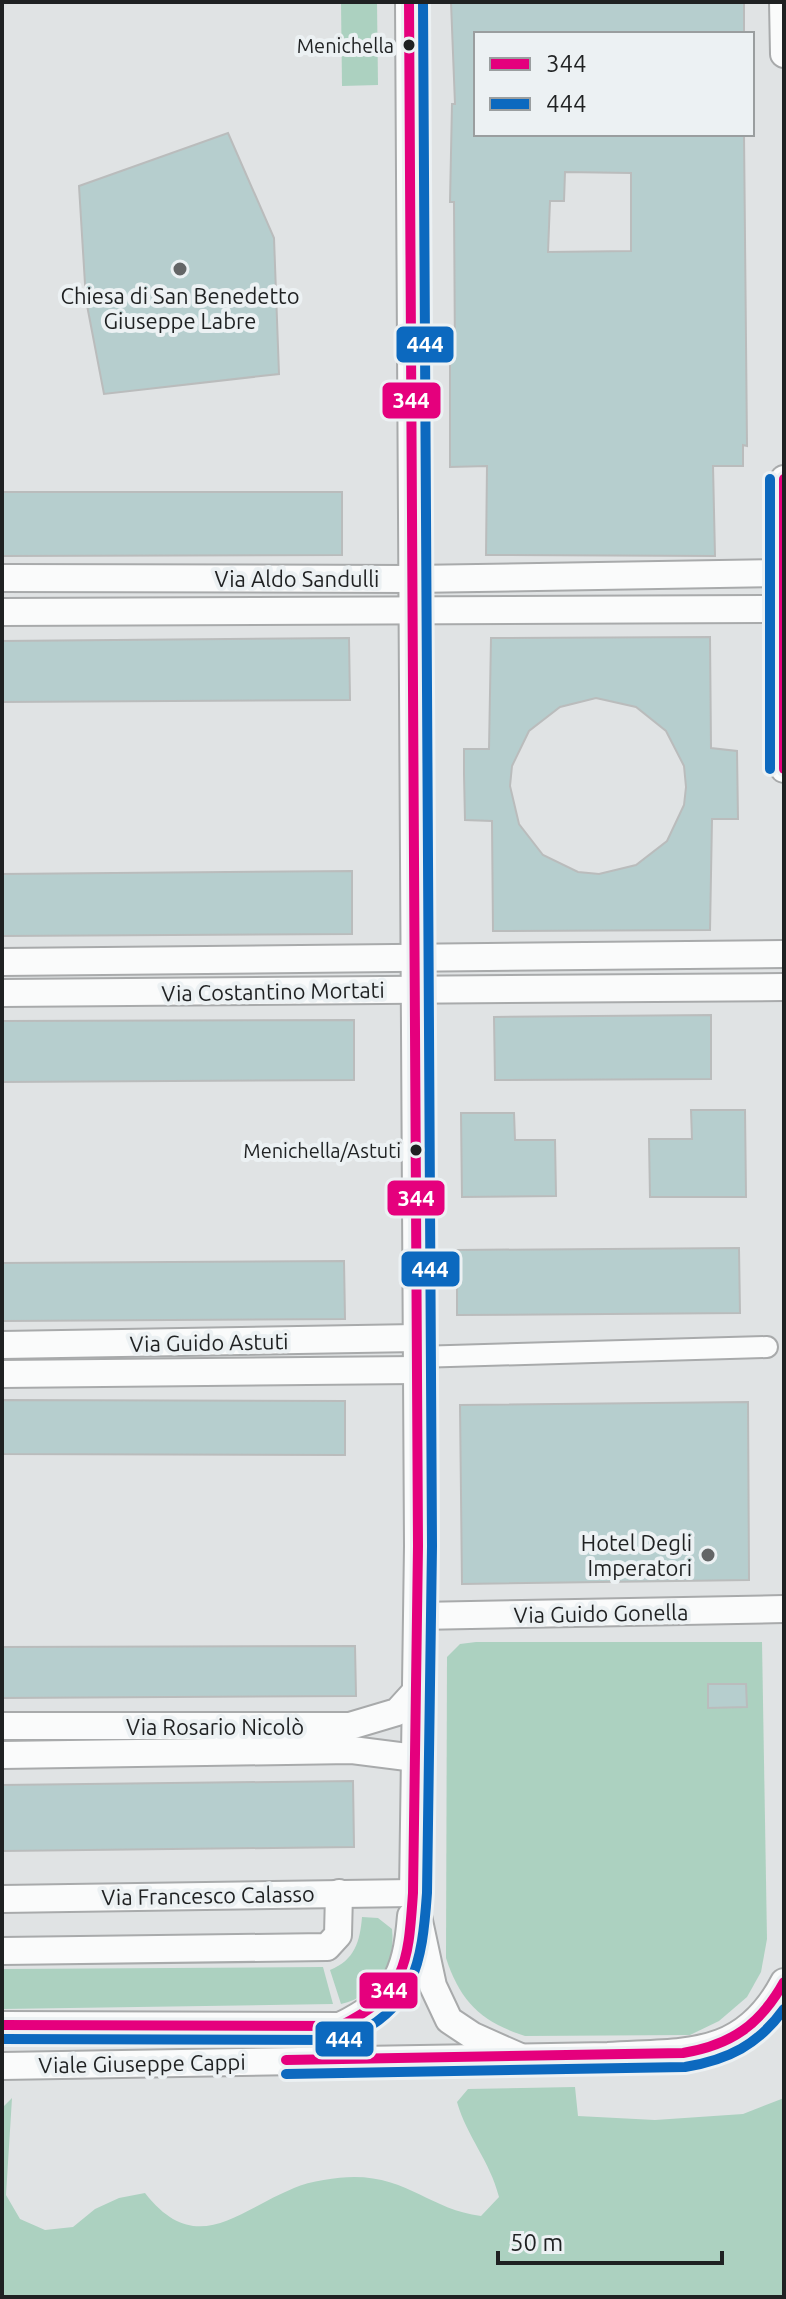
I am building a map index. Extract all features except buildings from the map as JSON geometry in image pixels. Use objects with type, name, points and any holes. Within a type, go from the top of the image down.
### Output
[{"type":"street","points":[[409,2],[412,989],[418,1616],[413,1893],[433,1986],[449,2020],[473,2036],[518,2056]]},
{"type":"street","points":[[783,2],[784,54]]},
{"type":"street","points":[[784,479],[784,769]]},
{"type":"street","name":"Via Aldo Sandulli","points":[[2,578],[412,579],[783,573]]},
{"type":"street","name":"Via Aldo Sandulli","points":[[2,612],[783,609]]},
{"type":"street","name":"Via Costantino Mortati","points":[[2,962],[784,954]]},
{"type":"street","name":"Via Costantino Mortati","points":[[2,993],[784,987]]},
{"type":"street","name":"Via Guido Astuti","points":[[2,1345],[416,1355]]},
{"type":"street","points":[[416,1355],[767,1347]]},
{"type":"street","name":"Via Guido Astuti","points":[[2,1374],[416,1355]]},
{"type":"street","name":"Via Guido Gonella","points":[[418,1616],[784,1609]]},
{"type":"street","name":"Via Rosario Nicolò","points":[[2,1726],[350,1726],[397,1712],[416,1691]]},
{"type":"street","name":"Via Rosario Nicolò","points":[[2,1755],[352,1750],[415,1758]]},
{"type":"street","points":[[2,1951],[327,1947],[338,1935],[339,1893]]},
{"type":"street","name":"Via Francesco Calasso","points":[[2,1899],[413,1893]]},
{"type":"street","name":"Viale Giuseppe Cappi","points":[[2,2025],[340,2026],[373,2010],[394,1987],[409,1944],[413,1893]]},
{"type":"street","name":"Viale Giuseppe Cappi","points":[[5,2068],[608,2056],[703,2050],[727,2043],[753,2022],[773,2003],[784,1982]]},
{"type":"green space","points":[[341,2],[377,2],[378,85],[342,86]]},
{"type":"green space","points":[[762,1642],[767,1939],[761,1972],[747,1997],[719,2021],[690,2035],[525,2036],[484,2017],[458,1986],[446,1958],[447,1657],[460,1644]]},
{"type":"green space","points":[[362,1917],[378,1918],[392,1929],[391,1954],[382,1977],[374,1986],[354,2000],[341,2004],[330,1970],[345,1961],[355,1949]]},
{"type":"green space","points":[[323,1967],[333,2004],[2,2009],[2,1969]]},
{"type":"green space","points":[[575,2087],[578,2116],[655,2120],[743,2114],[784,2098],[784,2297],[2,2297],[2,2108],[12,2098],[6,2195],[20,2219],[45,2230],[73,2227],[95,2209],[119,2198],[145,2193],[164,2212],[182,2223],[199,2226],[217,2224],[300,2186],[347,2177],[390,2182],[464,2213],[481,2216],[499,2197],[457,2102],[468,2089]]},
{"type":"transit line","name":"344","points":[[2,2025],[340,2026],[362,2014],[391,1988],[400,1973],[409,1939],[413,1893],[418,1546],[409,2]]},
{"type":"transit line","name":"444","points":[[2,2039],[342,2040],[366,2029],[400,2000],[410,1982],[422,1942],[427,1893],[432,1546],[423,2]]},
{"type":"transit line","name":"444","points":[[770,479],[770,769]]},
{"type":"transit line","name":"344","points":[[784,479],[784,769]]},
{"type":"transit line","name":"344","points":[[286,2060],[683,2053],[716,2045],[742,2031],[765,2010],[784,1982]]},
{"type":"transit line","name":"444","points":[[286,2074],[685,2067],[715,2060],[741,2049],[764,2032],[784,2009]]},
{"type":"place","name":"Menichella","points":[[409,45]]},
{"type":"place","name":"Chiesa di San Benedetto Giuseppe Labre","points":[[180,269]]},
{"type":"place","name":"Menichella/Astuti","points":[[416,1150]]},
{"type":"place","name":"Hotel Degli Imperatori","points":[[708,1555]]}]
